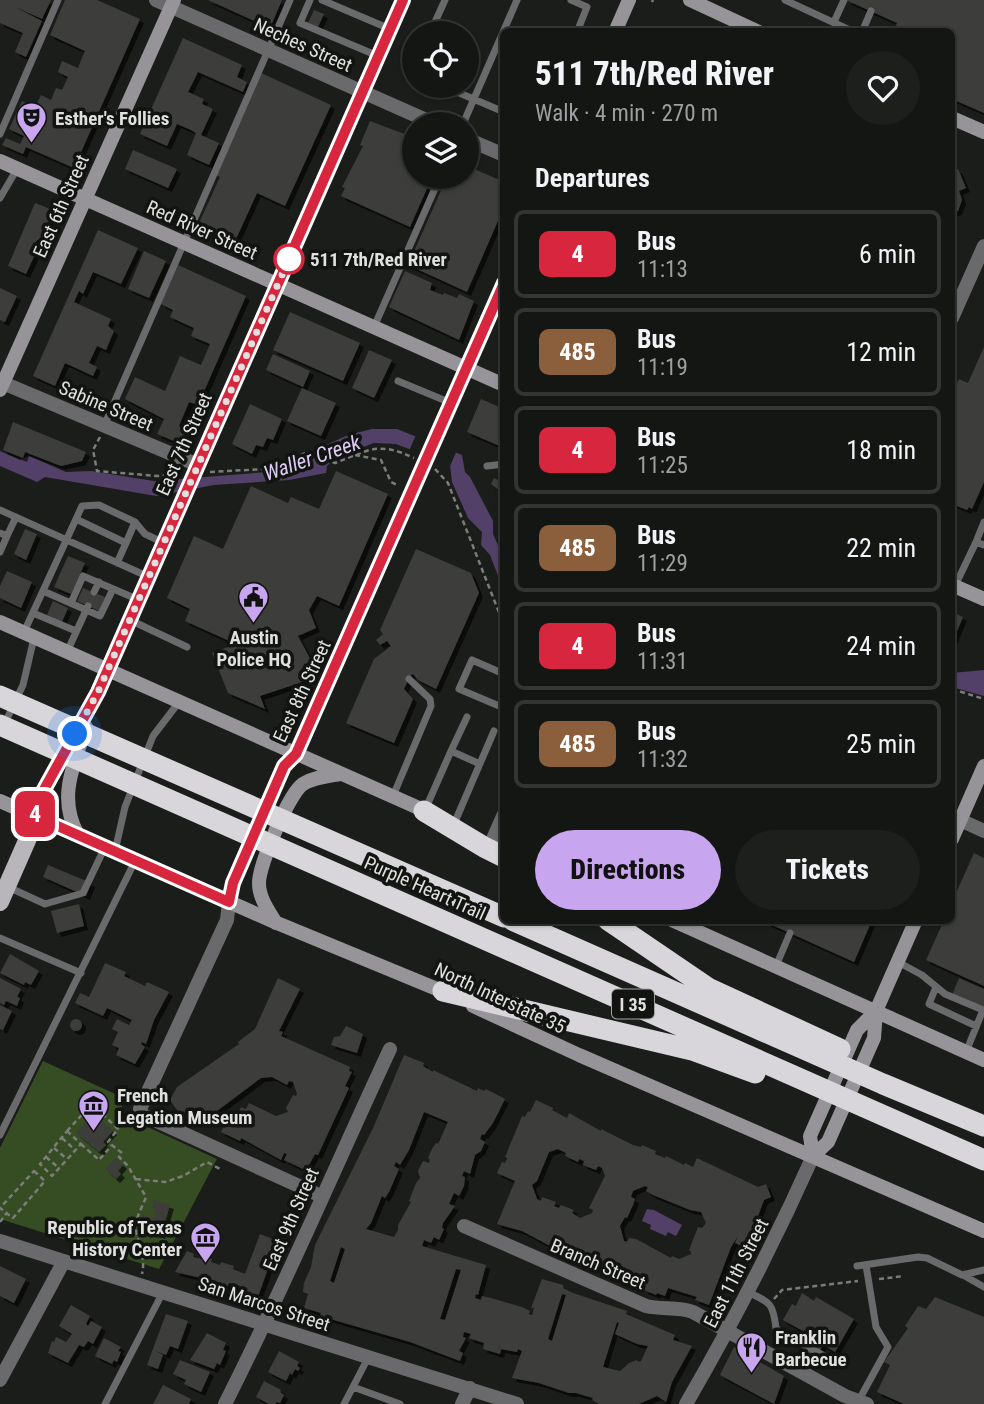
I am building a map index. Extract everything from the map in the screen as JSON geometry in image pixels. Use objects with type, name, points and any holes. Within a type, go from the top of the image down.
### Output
[{"type":"highway","name":"Purple Heart Trail","points":[[0,696],[500,915]]},
{"type":"highway","name":"Purple Heart Trail","points":[[0,725],[984,1160]]},
{"type":"highway","points":[[424,811],[484,847],[500,848]]},
{"type":"highway","name":"Purple Heart Trail","points":[[521,924],[845,1068],[984,1126]]},
{"type":"highway","points":[[613,924],[708,988],[875,1065],[984,1126]]},
{"type":"highway","points":[[443,991],[692,1050],[748,1070],[850,1114],[952,1145]]},
{"type":"main road","name":"East 7th Street","points":[[3,894],[30,836],[41,795],[98,692],[403,0]]},
{"type":"main road","points":[[617,28],[629,0]]},
{"type":"main road","points":[[690,0],[734,26]]},
{"type":"main road","name":"East 6th Street","points":[[1,386],[173,4]]},
{"type":"main road","points":[[955,119],[984,132]]},
{"type":"main road","name":"Red River Street","points":[[0,161],[500,384]]},
{"type":"main road","name":"East 8th Street","points":[[229,902],[233,883],[284,766],[296,754],[500,292]]},
{"type":"main road","points":[[955,586],[984,599]]},
{"type":"main road","points":[[0,622],[454,824],[500,848]]},
{"type":"main road","points":[[78,835],[69,816],[68,789],[98,692]]},
{"type":"main road","points":[[956,827],[984,766]]},
{"type":"main road","points":[[277,923],[262,900],[259,884],[261,869],[290,797],[309,781],[342,774]]},
{"type":"main road","name":"North Interstate 35","points":[[0,801],[277,923],[443,991],[579,1055],[984,1231]]},
{"type":"main road","points":[[684,924],[984,1060]]},
{"type":"main road","name":"East 11th Street","points":[[813,1156],[828,1142],[874,1038],[876,1012],[914,924]]},
{"type":"main road","name":"East 11th Street","points":[[813,1156],[810,1136],[857,1030],[876,1012]]},
{"type":"street","name":"Neches Street","points":[[156,0],[173,4],[268,50],[408,112]]},
{"type":"street","points":[[479,144],[500,153]]},
{"type":"street","points":[[955,311],[984,246]]},
{"type":"street","name":"Sabine Street","points":[[1,386],[198,464]]},
{"type":"street","points":[[956,827],[984,831]]},
{"type":"street","name":"East 8th Street","points":[[229,902],[227,920],[140,1109],[141,1114],[321,1196]]},
{"type":"street","name":"East 9th Street","points":[[225,1404],[266,1324],[321,1196],[390,1049]]},
{"type":"street","name":"East 11th Street","points":[[687,1404],[777,1236],[813,1156]]},
{"type":"street","name":"Branch Street","points":[[464,1226],[646,1306],[684,1309],[710,1320],[860,1403]]},
{"type":"street","name":"San Marcos Street","points":[[0,1241],[517,1404]]},
{"type":"street","points":[[0,1380],[64,1261]]},
{"type":"street","points":[[462,1404],[470,1388]]},
{"type":"lane","points":[[0,134],[58,0]]},
{"type":"lane","points":[[104,426],[290,0]]},
{"type":"lane","points":[[310,0],[300,23],[379,56]]},
{"type":"lane","points":[[322,0],[390,29]]},
{"type":"lane","points":[[435,21],[444,0]]},
{"type":"lane","points":[[505,28],[517,0]]},
{"type":"lane","points":[[571,0],[587,7],[579,28]]},
{"type":"lane","points":[[785,0],[838,26],[844,0]]},
{"type":"lane","points":[[864,28],[871,11]]},
{"type":"lane","points":[[468,112],[500,38]]},
{"type":"lane","points":[[473,99],[500,110]]},
{"type":"lane","points":[[0,198],[17,169]]},
{"type":"lane","points":[[374,328],[435,189]]},
{"type":"lane","points":[[398,381],[451,403]]},
{"type":"lane","points":[[487,466],[500,464]]},
{"type":"lane","points":[[0,735],[23,685],[33,613],[82,506],[99,505],[135,522],[145,534],[164,543]]},
{"type":"lane","points":[[0,510],[149,577]]},
{"type":"lane","points":[[0,552],[4,535],[16,517]]},
{"type":"lane","points":[[76,519],[126,542]]},
{"type":"lane","points":[[117,563],[135,522]]},
{"type":"lane","points":[[955,581],[984,522]]},
{"type":"lane","points":[[976,542],[984,545]]},
{"type":"lane","points":[[71,603],[83,576],[138,600]]},
{"type":"lane","points":[[94,592],[99,582]]},
{"type":"lane","points":[[43,592],[87,608],[100,617],[113,589]]},
{"type":"lane","points":[[67,652],[87,608]]},
{"type":"lane","points":[[33,613],[76,631]]},
{"type":"lane","points":[[130,620],[187,647]]},
{"type":"lane","points":[[500,672],[472,660],[459,689],[500,706]]},
{"type":"lane","points":[[393,797],[431,706],[430,699],[409,679]]},
{"type":"lane","points":[[3,894],[45,904],[83,893],[110,849],[153,736],[179,702]]},
{"type":"lane","points":[[424,811],[467,718]]},
{"type":"lane","points":[[454,824],[494,731]]},
{"type":"lane","points":[[451,751],[480,764]]},
{"type":"lane","points":[[0,1135],[135,861]]},
{"type":"lane","points":[[775,967],[790,933]]},
{"type":"lane","points":[[0,939],[80,973]]},
{"type":"lane","points":[[898,962],[916,971],[945,994],[983,1010],[966,1052]]},
{"type":"lane","points":[[936,987],[929,1004],[976,1026]]},
{"type":"lane","points":[[860,1403],[888,1347],[876,1327],[869,1280],[862,1265],[928,1258],[984,1287]]},
{"type":"lane","points":[[962,1275],[984,1270]]},
{"type":"lane","points":[[105,1404],[163,1292]]},
{"type":"lane","points":[[748,1292],[771,1305],[776,1328],[780,1332],[836,1362]]},
{"type":"lane","points":[[344,1404],[369,1358]]},
{"type":"lane","points":[[353,1387],[400,1404]]},
{"type":"path","points":[[308,452],[333,463],[376,447],[395,449],[415,458]]},
{"type":"path","points":[[93,450],[97,471]]},
{"type":"path","points":[[355,455],[381,460],[391,482],[397,485]]},
{"type":"path","points":[[435,468],[448,483],[500,615]]},
{"type":"path","points":[[955,690],[984,699]]},
{"type":"path","points":[[81,1144],[52,1176],[40,1164],[92,1104],[118,1129],[108,1142],[122,1153],[119,1157],[128,1166],[146,1197],[135,1226],[144,1266],[139,1284]]},
{"type":"path","points":[[67,1131],[99,1160],[112,1145]]},
{"type":"path","points":[[62,1138],[75,1150]]},
{"type":"path","points":[[54,1148],[67,1159]]},
{"type":"path","points":[[46,1157],[60,1168]]},
{"type":"path","points":[[136,1179],[165,1182],[183,1176],[207,1162],[222,1170]]},
{"type":"path","points":[[40,1176],[46,1170]]},
{"type":"path","points":[[34,1171],[45,1181],[13,1218],[6,1214],[0,1208],[34,1171]]},
{"type":"path","points":[[0,1222],[6,1214]]},
{"type":"path","points":[[769,1294],[774,1299],[782,1290],[904,1276]]},
{"type":"green space","points":[[43,1061],[124,1098],[121,1111],[124,1116],[217,1159],[159,1269],[0,1219],[0,1148]]},
{"type":"water","name":"Waller Creek","points":[[372,429],[397,429],[462,455],[465,472],[493,521],[493,534],[500,550],[500,581],[490,555],[481,545],[482,532],[468,518],[452,482],[450,465],[396,444],[374,443],[335,458],[327,466],[326,473],[289,480],[214,485],[156,496],[45,477],[37,482],[0,466],[0,451],[20,460],[29,456],[66,472],[91,471],[154,481],[267,472],[310,458],[324,446],[348,435]]},
{"type":"water","points":[[984,670],[984,696],[955,688],[955,673]]},
{"type":"water","points":[[647,1209],[682,1225],[676,1236],[668,1232],[666,1236],[650,1229],[651,1225],[642,1221]]},
{"type":"pier","points":[[417,433],[457,450],[448,471],[447,467],[408,453]]},
{"type":"building","points":[[0,0],[51,0],[42,19],[13,6],[42,21],[26,57],[15,52],[23,33],[0,23]]},
{"type":"building","points":[[65,0],[97,0],[140,19],[74,168],[26,147],[23,154],[2,145],[6,138],[20,144],[24,136],[9,129],[22,101],[35,107],[41,95],[51,100],[56,88],[62,90],[68,77],[58,72],[62,61],[78,68],[85,51],[50,35]]},
{"type":"building","points":[[208,0],[282,0],[270,28]]},
{"type":"building","points":[[846,0],[984,0],[984,113],[955,100],[955,28],[895,28],[897,23]]},
{"type":"building","points":[[314,10],[324,14],[318,27],[308,23]]},
{"type":"building","points":[[183,38],[242,65],[237,77],[247,82],[243,92],[198,72],[188,92],[204,99],[202,104],[213,109],[201,135],[219,143],[209,165],[187,155],[196,133],[191,130],[177,124],[167,146],[140,134]]},
{"type":"building","points":[[261,73],[331,105],[285,206],[257,193],[236,239],[199,223],[220,177],[216,175]]},
{"type":"building","points":[[370,121],[402,133],[402,189],[427,189],[410,227],[341,196],[345,188],[342,187],[363,146],[360,145]]},
{"type":"building","points":[[133,150],[177,169],[168,188],[125,169]]},
{"type":"building","points":[[958,169],[966,188],[959,191],[962,200],[955,212],[955,170]]},
{"type":"building","points":[[479,171],[500,180],[500,216],[467,292],[408,265],[442,189],[479,189]]},
{"type":"building","points":[[35,203],[48,208],[51,217],[41,241],[37,240],[34,246],[38,248],[26,274],[8,266]]},
{"type":"building","points":[[98,230],[138,248],[121,284],[93,272],[83,294],[79,291],[74,302],[111,319],[108,326],[114,331],[106,350],[97,346],[89,363],[97,367],[93,376],[65,363],[55,386],[33,376]]},
{"type":"building","points":[[144,251],[166,261],[149,298],[128,289]]},
{"type":"building","points":[[178,265],[246,296],[198,405],[189,402],[179,426],[187,430],[181,444],[157,434],[164,419],[125,399],[135,377],[165,391],[180,356],[201,365],[210,344],[191,336],[194,328],[170,317],[173,310],[161,304]]},
{"type":"building","points":[[405,271],[432,283],[430,290],[457,298],[459,294],[474,301],[459,340],[389,307]]},
{"type":"building","points":[[0,288],[17,296],[5,322],[0,320]]},
{"type":"building","points":[[290,312],[360,343],[343,381],[273,350]]},
{"type":"building","points":[[984,347],[984,482],[972,509],[969,507],[967,510],[955,505],[955,382],[959,379],[968,383]]},
{"type":"building","points":[[369,350],[392,360],[374,398],[352,388]]},
{"type":"building","points":[[273,354],[310,371],[303,387],[266,370]]},
{"type":"building","points":[[302,388],[336,403],[321,436],[287,421]]},
{"type":"building","points":[[481,399],[500,407],[500,446],[467,432]]},
{"type":"building","points":[[250,404],[282,419],[273,440],[267,438],[263,447],[256,445],[252,454],[232,444]]},
{"type":"building","points":[[13,422],[86,452],[82,461],[61,466],[25,452],[23,458],[3,450]]},
{"type":"building","points":[[336,471],[388,494],[339,606],[317,596],[309,610],[316,628],[298,636],[313,664],[305,681],[260,696],[265,709],[228,693],[212,653],[236,644],[185,621],[190,609],[167,598],[194,536],[223,549],[251,486],[288,503],[291,497],[319,509]]},
{"type":"building","points":[[494,478],[500,481],[500,491],[491,484]]},
{"type":"building","points":[[25,529],[37,534],[26,560],[14,554]]},
{"type":"building","points":[[416,549],[471,573],[479,593],[436,689],[418,680],[413,674],[410,676],[404,689],[413,699],[394,743],[346,723],[374,659],[391,646],[387,641],[380,645],[376,640],[383,634],[380,630]]},
{"type":"building","points":[[68,556],[85,563],[71,594],[54,587]]},
{"type":"building","points":[[7,571],[32,582],[21,608],[0,598],[0,586]]},
{"type":"building","points":[[83,588],[105,597],[99,611],[77,601]]},
{"type":"building","points":[[53,601],[68,608],[62,622],[47,615]]},
{"type":"building","points":[[955,613],[963,617],[955,636]]},
{"type":"building","points":[[974,853],[984,858],[984,986],[926,960],[942,924],[955,924],[955,895]]},
{"type":"building","points":[[48,865],[91,883],[86,896],[43,877]]},
{"type":"building","points":[[79,904],[84,926],[57,933],[51,911]]},
{"type":"building","points":[[770,924],[870,924],[854,962]]},
{"type":"building","points":[[10,954],[39,971],[31,985],[25,982],[24,985],[0,973]]},
{"type":"building","points":[[105,963],[126,972],[124,976],[145,986],[147,982],[169,992],[154,1020],[146,1044],[141,1044],[145,1047],[135,1064],[116,1055],[119,1048],[112,1045],[118,1032],[112,1029],[117,1019],[129,1025],[132,1020],[107,1008],[103,1016],[75,1003],[80,993],[89,997]]},
{"type":"building","points":[[0,978],[21,989],[17,1006],[6,1001],[4,1005],[0,1003]]},
{"type":"building","points":[[278,978],[300,989],[279,1031],[283,1032],[281,1036],[350,1067],[349,1071],[352,1072],[345,1086],[349,1088],[318,1155],[315,1154],[308,1167],[305,1165],[303,1169],[284,1160],[287,1154],[284,1153],[281,1160],[241,1138],[240,1141],[221,1132],[230,1114],[237,1117],[241,1107],[246,1109],[249,1103],[276,1116],[288,1112],[286,1108],[293,1095],[297,1094],[293,1082],[289,1081],[287,1085],[272,1077],[261,1078],[201,1123],[187,1118],[184,1111],[180,1114],[170,1100],[177,1087],[239,1044],[238,1042],[255,1029]]},
{"type":"building","points":[[959,978],[984,989],[984,1008],[952,995]]},
{"type":"building","points":[[0,1005],[12,1011],[3,1030],[0,1029]]},
{"type":"building","points":[[71,1020],[81,1020],[81,1030],[71,1030]]},
{"type":"building","points":[[346,1026],[363,1034],[357,1053],[331,1045],[334,1037],[340,1036]]},
{"type":"building","points":[[404,1055],[424,1063],[423,1066],[433,1072],[477,1091],[478,1088],[484,1091],[486,1089],[505,1099],[493,1123],[484,1135],[482,1134],[480,1139],[485,1142],[481,1151],[475,1155],[470,1174],[464,1171],[464,1186],[459,1196],[454,1193],[449,1204],[455,1206],[443,1223],[444,1229],[439,1240],[434,1237],[431,1243],[424,1240],[422,1246],[486,1265],[475,1298],[481,1300],[482,1296],[522,1307],[532,1315],[534,1308],[531,1308],[542,1279],[563,1285],[563,1288],[573,1293],[627,1311],[626,1314],[675,1335],[673,1340],[692,1346],[672,1382],[666,1402],[657,1396],[639,1404],[599,1404],[592,1400],[593,1398],[512,1378],[522,1351],[518,1349],[517,1352],[501,1349],[500,1354],[483,1349],[484,1343],[469,1338],[471,1334],[464,1332],[463,1337],[466,1338],[459,1351],[463,1353],[460,1361],[410,1342],[320,1316],[321,1313],[304,1308],[308,1294],[303,1292],[304,1283],[311,1267],[315,1245],[374,1126]],"holes":[[[424,1112],[448,1122],[438,1144],[432,1149],[429,1163],[423,1161],[418,1171],[420,1178],[394,1237],[366,1229],[382,1196],[385,1198],[389,1192],[399,1169],[394,1166],[396,1162],[400,1165]],[[341,1247],[345,1249],[334,1283],[330,1281]],[[456,1269],[461,1270],[445,1320],[440,1319]],[[562,1294],[566,1295],[552,1341],[548,1339]],[[617,1322],[619,1323],[615,1334],[648,1346],[641,1361],[629,1363],[620,1371],[603,1367]]]},
{"type":"building","points":[[536,1100],[567,1118],[569,1113],[601,1131],[633,1145],[642,1145],[656,1151],[655,1154],[684,1165],[685,1163],[693,1167],[697,1158],[758,1187],[766,1184],[771,1197],[764,1200],[746,1248],[735,1243],[738,1236],[731,1247],[709,1305],[695,1300],[697,1297],[668,1288],[665,1296],[656,1295],[644,1290],[646,1286],[601,1271],[603,1267],[554,1248],[522,1231],[497,1224],[515,1181],[497,1173],[502,1162],[505,1163],[522,1116],[525,1117],[528,1111],[530,1112]],"holes":[[[558,1149],[566,1153],[565,1156],[578,1162],[579,1159],[584,1161],[583,1165],[596,1170],[598,1166],[602,1168],[605,1176],[589,1208],[593,1210],[592,1213],[580,1218],[572,1213],[574,1210],[561,1205],[559,1208],[554,1206],[556,1202],[542,1197],[541,1201],[537,1199],[532,1185],[537,1181],[549,1152]],[[648,1187],[646,1191],[653,1195],[701,1212],[706,1223],[702,1228],[698,1227],[689,1250],[691,1254],[679,1259],[672,1256],[671,1258],[636,1239],[629,1238],[627,1242],[624,1241],[620,1226],[633,1205],[633,1191]]]},
{"type":"building","name":"French Legation Museum","points":[[94,1114],[113,1131],[103,1142],[106,1145],[99,1152],[76,1133]]},
{"type":"building","points":[[115,1158],[123,1165],[118,1171],[121,1174],[116,1179],[105,1169]]},
{"type":"building","points":[[154,1200],[170,1205],[161,1235],[138,1228],[142,1214],[154,1218]]},
{"type":"building","name":"Republic of Texas History Center","points":[[260,1234],[280,1242],[258,1297],[238,1289],[240,1286],[229,1283],[227,1289],[213,1284],[214,1281],[175,1272],[187,1251],[194,1254],[193,1257],[203,1257],[220,1265],[221,1262],[234,1266],[233,1269],[245,1274]]},
{"type":"building","points":[[0,1266],[26,1279],[14,1303],[0,1296]]},
{"type":"building","points":[[802,1293],[814,1301],[816,1297],[854,1319],[835,1352],[823,1345],[811,1366],[797,1358],[810,1335],[783,1320],[792,1304],[796,1306]]},
{"type":"building","points":[[935,1297],[984,1317],[984,1404],[904,1404],[877,1392],[890,1365],[884,1362],[908,1328],[905,1326],[918,1306],[926,1309]]},
{"type":"building","points":[[71,1305],[90,1316],[86,1324],[88,1326],[91,1321],[102,1327],[93,1344],[88,1341],[84,1347],[79,1345],[68,1363],[48,1353],[56,1337],[66,1342],[72,1334],[59,1326]]},
{"type":"building","points":[[166,1314],[188,1321],[178,1349],[170,1346],[166,1355],[156,1351],[163,1355],[158,1369],[147,1365]]},
{"type":"building","points":[[207,1333],[226,1343],[223,1350],[226,1351],[220,1365],[217,1363],[214,1369],[190,1360]]},
{"type":"building","points":[[104,1338],[121,1347],[117,1362],[114,1360],[112,1364],[95,1356]]},
{"type":"building","name":"Franklin Barbecue","points":[[734,1347],[784,1376],[774,1404],[720,1375]]},
{"type":"building","points":[[279,1351],[299,1362],[298,1371],[295,1369],[292,1375],[290,1373],[286,1381],[268,1372]]},
{"type":"building","points":[[180,1360],[210,1372],[201,1392],[184,1384],[186,1380],[173,1374]]},
{"type":"building","points":[[264,1381],[281,1390],[284,1395],[280,1403],[269,1404],[256,1397]]},
{"type":"building","points":[[163,1385],[191,1399],[189,1404],[153,1404]]},
{"type":"bus line","name":"4","points":[[403,0],[98,692],[41,795],[35,816],[229,902],[233,883],[284,766],[296,754],[500,292]]},
{"type":"place","name":"Esther's Follies","points":[[32,145]]},
{"type":"place","name":"511 7th/Red River","points":[[289,259]]},
{"type":"place","name":"Austin Police HQ","points":[[254,625]]},
{"type":"place","name":"French Legation Museum","points":[[94,1133]]},
{"type":"place","name":"Republic of Texas History Center","points":[[205,1265]]},
{"type":"place","name":"Franklin Barbecue","points":[[752,1375]]},
{"type":"route","points":[[75,734],[98,692],[289,259]]}]
